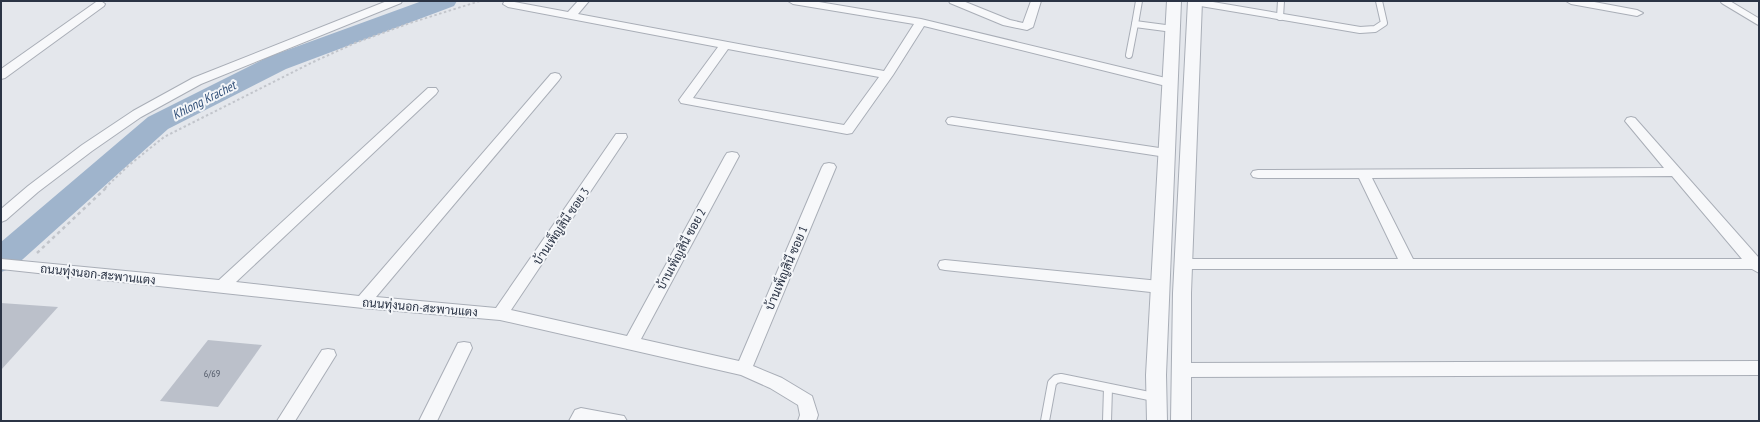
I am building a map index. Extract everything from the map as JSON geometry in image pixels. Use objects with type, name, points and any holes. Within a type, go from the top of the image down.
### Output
[{"type":"street","points":[[1,217],[33,189],[87,148],[137,114],[191,84],[360,14],[397,1]]},
{"type":"street","points":[[570,16],[584,1]]},
{"type":"street","points":[[794,1],[921,22],[1170,83]]},
{"type":"street","points":[[954,1],[1008,23],[1027,27],[1036,1]]},
{"type":"street","points":[[1157,421],[1156,397],[1160,287],[1174,1]]},
{"type":"street","points":[[1571,1],[1595,3],[1637,13]]},
{"type":"street","points":[[1181,421],[1182,293],[1195,2]]},
{"type":"street","points":[[1,75],[100,4]]},
{"type":"street","points":[[508,4],[724,46],[886,75]]},
{"type":"street","points":[[724,46],[685,100],[847,130],[921,22]]},
{"type":"street","points":[[363,302],[555,77]]},
{"type":"street","points":[[222,286],[432,91]]},
{"type":"street","points":[[952,121],[1166,154]]},
{"type":"street","points":[[1631,121],[1674,172],[1758,265]]},
{"type":"street","name":"บ้านเพ็ญสินี ซอย 3","points":[[500,314],[621,137]]},
{"type":"street","name":"บ้านเพ็ญสินี ซอย 2","points":[[631,343],[732,156]]},
{"type":"street","name":"บ้านเพ็ญสินี ซอย 1","points":[[744,369],[828,167]]},
{"type":"street","points":[[1258,174],[1364,175],[1674,172]]},
{"type":"street","points":[[1364,175],[1408,264]]},
{"type":"street","points":[[1184,264],[1758,265]]},
{"type":"street","name":"ถนนทุ่งนอก-สะพานแตง","points":[[13,265],[363,302],[500,314],[744,369],[776,382],[806,401],[809,415],[807,421]]},
{"type":"street","points":[[945,265],[1160,287]]},
{"type":"street","points":[[428,421],[464,348]]},
{"type":"street","points":[[286,421],[328,355]]},
{"type":"street","points":[[1182,370],[1759,368]]},
{"type":"street","points":[[578,421],[581,414],[618,421]]},
{"type":"lane","points":[[1129,55],[1139,1]]},
{"type":"lane","points":[[1228,8],[1229,1]]},
{"type":"lane","points":[[1280,17],[1281,1]]},
{"type":"lane","points":[[1195,2],[1360,30],[1375,29],[1384,23],[1379,1]]},
{"type":"lane","points":[[1724,1],[1759,22]]},
{"type":"lane","points":[[1135,24],[1173,29]]},
{"type":"lane","points":[[1045,421],[1052,383],[1056,379],[1061,378],[1156,397]]},
{"type":"lane","points":[[1107,421],[1108,388]]},
{"type":"path","points":[[13,265],[164,137],[311,63],[355,43],[410,23],[480,1]]},
{"type":"building","points":[[1,303],[58,307],[1,370]]},
{"type":"building","points":[[208,340],[262,345],[218,407],[160,401]]},
{"type":"waterway","name":"Khlong Krachet","points":[[1,260],[158,123],[277,63],[445,1]]}]
